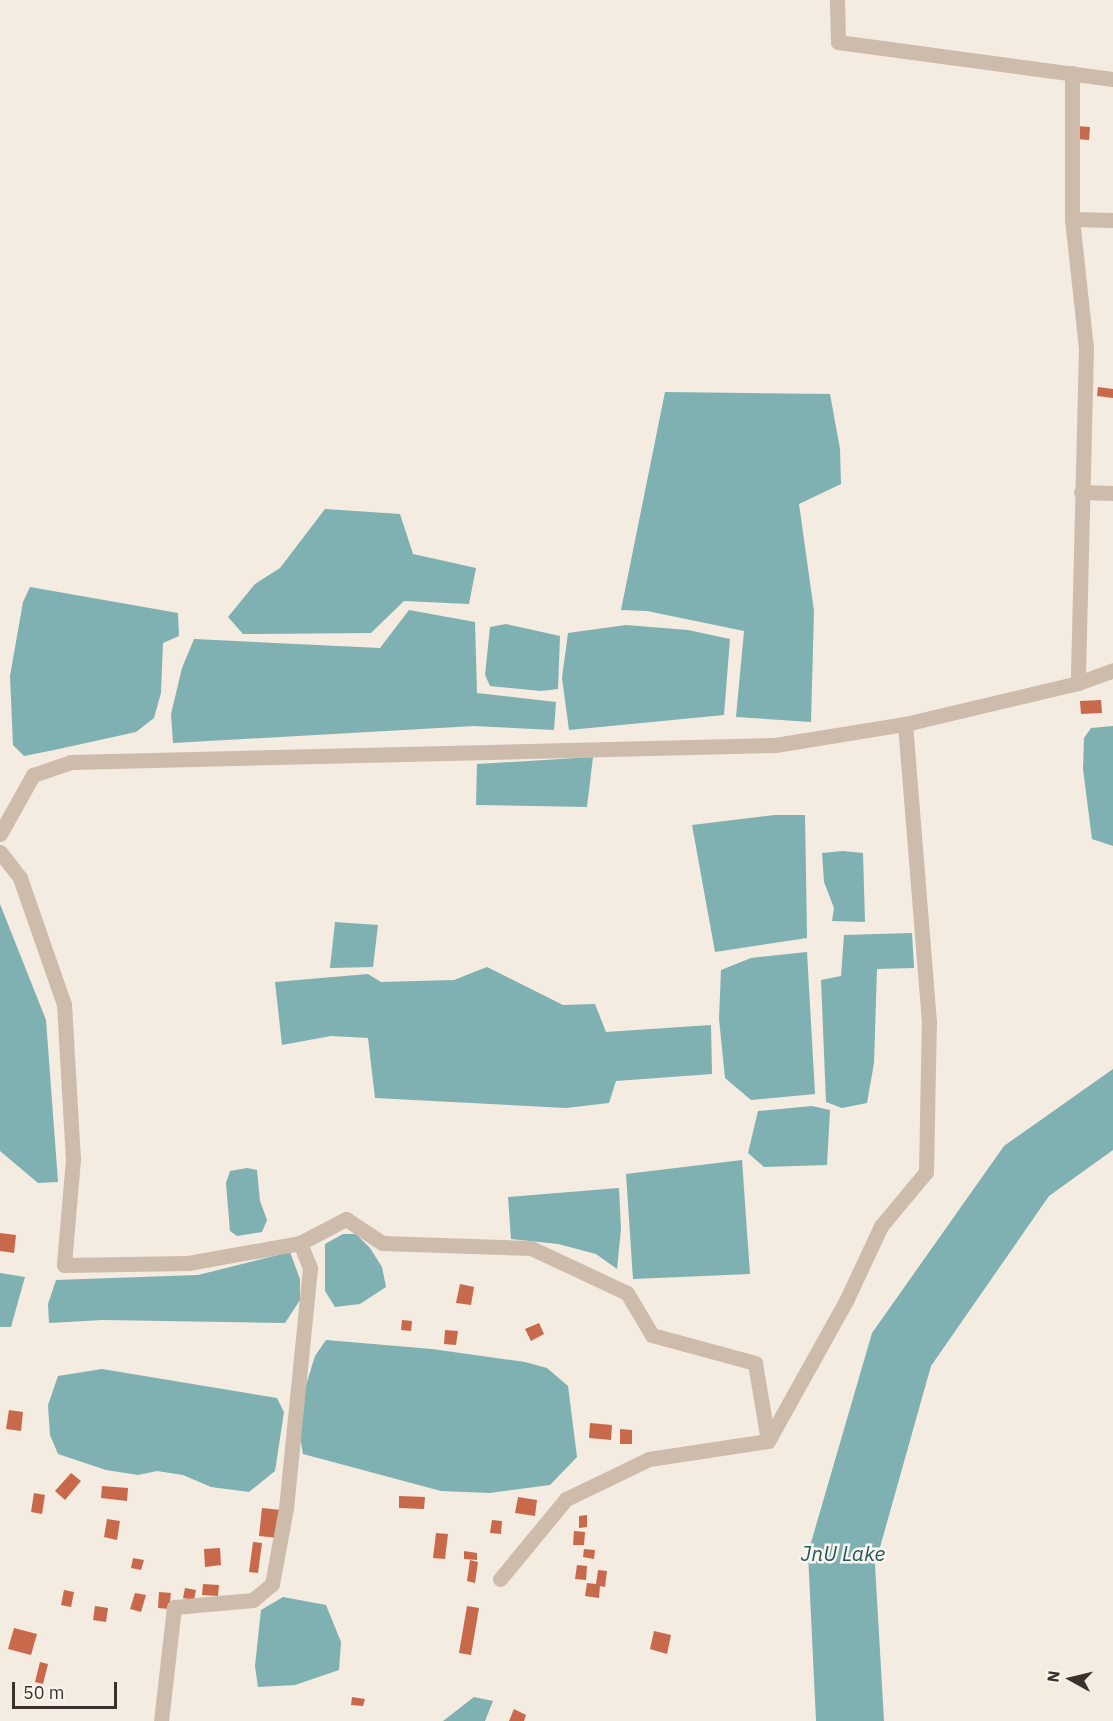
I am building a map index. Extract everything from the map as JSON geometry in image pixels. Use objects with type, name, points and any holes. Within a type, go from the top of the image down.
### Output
[{"type":"street","points":[[837,0],[838,42],[1113,79]]},
{"type":"street","points":[[1072,73],[1072,219],[1086,348],[1078,682]]},
{"type":"street","points":[[1072,219],[1113,220]]},
{"type":"street","points":[[1082,492],[1113,493]]},
{"type":"street","points":[[0,834],[33,775],[71,762],[775,745],[904,723],[1078,682],[1113,670]]},
{"type":"street","points":[[768,1441],[846,1301],[881,1226],[926,1173],[929,1022],[904,723]]},
{"type":"street","points":[[0,852],[21,878],[64,1004],[73,1159],[64,1265],[188,1263],[300,1243],[346,1219],[382,1243],[531,1248],[627,1293],[652,1335],[755,1363],[768,1441]]},
{"type":"street","points":[[161,1721],[174,1607],[253,1600],[272,1584],[286,1508],[310,1268],[300,1243]]},
{"type":"street","points":[[500,1579],[566,1499],[650,1459],[768,1441]]},
{"type":"water","points":[[665,392],[830,394],[840,449],[841,484],[799,504],[814,611],[811,722],[736,717],[744,631],[647,611],[621,610]]},
{"type":"water","points":[[325,509],[400,514],[413,554],[476,568],[469,604],[404,601],[371,633],[243,634],[228,617],[255,584],[280,568]]},
{"type":"water","points":[[30,587],[178,613],[179,636],[163,643],[161,693],[154,718],[136,732],[24,756],[13,745],[10,676],[23,602]]},
{"type":"water","points":[[409,610],[475,622],[477,693],[556,702],[554,730],[474,726],[173,743],[171,714],[182,668],[194,639],[380,648]]},
{"type":"water","points":[[506,624],[560,636],[558,689],[541,691],[490,686],[485,675],[490,627]]},
{"type":"water","points":[[626,625],[688,630],[730,639],[724,715],[569,730],[562,678],[568,633]]},
{"type":"water","points":[[1113,726],[1113,846],[1092,839],[1083,769],[1084,738],[1091,728]]},
{"type":"water","points":[[593,757],[587,807],[476,805],[477,764]]},
{"type":"water","points":[[775,815],[805,815],[807,938],[715,952],[692,825]]},
{"type":"water","points":[[843,851],[863,853],[865,922],[832,921],[834,908],[824,882],[822,853]]},
{"type":"water","points":[[0,904],[46,1020],[58,1182],[38,1183],[0,1151]]},
{"type":"water","points":[[335,922],[378,925],[373,967],[330,968]]},
{"type":"water","points":[[912,933],[914,968],[877,969],[874,1063],[867,1103],[842,1108],[826,1102],[821,980],[841,976],[844,935]]},
{"type":"water","points":[[807,952],[815,1094],[751,1100],[725,1078],[719,1019],[721,970],[751,958]]},
{"type":"water","points":[[487,967],[563,1005],[595,1004],[606,1032],[711,1025],[712,1074],[616,1081],[609,1103],[566,1108],[375,1098],[368,1038],[331,1036],[282,1045],[275,982],[368,974],[381,982],[454,980]]},
{"type":"water","name":"JnU Lake","points":[[1113,1069],[1113,1150],[1049,1196],[931,1366],[875,1565],[884,1721],[816,1721],[808,1553],[872,1333],[1004,1146]]},
{"type":"water","points":[[812,1106],[830,1110],[827,1165],[764,1167],[748,1153],[758,1111]]},
{"type":"water","points":[[742,1160],[750,1274],[633,1279],[626,1174]]},
{"type":"water","points":[[247,1168],[257,1170],[260,1201],[267,1220],[262,1232],[237,1236],[230,1231],[226,1183],[230,1171]]},
{"type":"water","points":[[619,1188],[621,1229],[617,1269],[596,1254],[558,1244],[511,1239],[508,1197]]},
{"type":"water","points":[[343,1234],[356,1234],[370,1248],[382,1267],[386,1287],[360,1304],[335,1307],[325,1291],[325,1244]]},
{"type":"water","points":[[290,1252],[300,1279],[300,1300],[285,1323],[103,1320],[49,1323],[48,1304],[56,1280],[198,1275]]},
{"type":"water","points":[[0,1273],[25,1277],[11,1327],[0,1327]]},
{"type":"water","points":[[326,1340],[432,1349],[525,1362],[547,1368],[568,1386],[577,1457],[550,1485],[490,1493],[441,1491],[303,1454],[297,1420],[315,1356]]},
{"type":"water","points":[[102,1369],[277,1398],[284,1412],[275,1471],[249,1492],[211,1487],[183,1475],[157,1471],[138,1475],[106,1470],[58,1454],[50,1435],[48,1405],[58,1376]]},
{"type":"water","points":[[283,1597],[326,1605],[341,1642],[339,1670],[295,1685],[258,1687],[255,1666],[261,1610]]},
{"type":"water","points":[[474,1697],[493,1701],[485,1721],[443,1721]]},
{"type":"building","points":[[1076,126],[1090,127],[1089,140],[1075,139]]},
{"type":"building","points":[[1098,387],[1113,389],[1113,398],[1097,396]]},
{"type":"building","points":[[1101,700],[1102,713],[1081,714],[1080,701]]},
{"type":"building","points":[[0,1233],[16,1235],[14,1253],[0,1251]]},
{"type":"building","points":[[460,1284],[474,1287],[471,1305],[456,1303]]},
{"type":"building","points":[[402,1320],[412,1321],[411,1331],[401,1330]]},
{"type":"building","points":[[539,1323],[544,1334],[531,1341],[525,1329]]},
{"type":"building","points":[[445,1330],[458,1331],[456,1345],[444,1344]]},
{"type":"building","points":[[9,1410],[23,1412],[21,1431],[6,1429]]},
{"type":"building","points":[[590,1423],[612,1425],[611,1440],[589,1438]]},
{"type":"building","points":[[620,1429],[632,1430],[632,1444],[620,1444]]},
{"type":"building","points":[[71,1473],[81,1481],[65,1500],[55,1491]]},
{"type":"building","points":[[102,1486],[128,1488],[127,1501],[101,1498]]},
{"type":"building","points":[[34,1493],[45,1495],[42,1514],[31,1512]]},
{"type":"building","points":[[399,1496],[425,1497],[424,1509],[399,1508]]},
{"type":"building","points":[[518,1497],[537,1500],[535,1516],[515,1513]]},
{"type":"building","points":[[262,1508],[281,1510],[278,1538],[259,1536]]},
{"type":"building","points":[[587,1515],[587,1527],[579,1528],[579,1516]]},
{"type":"building","points":[[107,1519],[120,1521],[117,1540],[104,1537]]},
{"type":"building","points":[[492,1520],[502,1521],[501,1534],[490,1533]]},
{"type":"building","points":[[574,1531],[585,1532],[584,1545],[573,1545]]},
{"type":"building","points":[[436,1533],[448,1534],[445,1559],[433,1558]]},
{"type":"building","points":[[253,1542],[262,1543],[258,1573],[249,1572]]},
{"type":"building","points":[[220,1548],[221,1565],[205,1567],[204,1549]]},
{"type":"building","points":[[584,1549],[595,1550],[594,1559],[583,1557]]},
{"type":"building","points":[[464,1551],[477,1553],[477,1560],[464,1559]]},
{"type":"building","points":[[133,1558],[144,1560],[141,1570],[131,1568]]},
{"type":"building","points":[[470,1560],[478,1562],[475,1583],[467,1581]]},
{"type":"building","points":[[577,1565],[587,1566],[586,1580],[575,1579]]},
{"type":"building","points":[[598,1570],[607,1571],[605,1587],[600,1586],[599,1598],[585,1596],[587,1583],[596,1584]]},
{"type":"building","points":[[203,1584],[219,1585],[218,1596],[202,1595]]},
{"type":"building","points":[[185,1588],[196,1590],[194,1600],[183,1598]]},
{"type":"building","points":[[64,1590],[74,1592],[71,1607],[61,1605]]},
{"type":"building","points":[[159,1592],[171,1593],[169,1609],[158,1608]]},
{"type":"building","points":[[135,1593],[146,1595],[141,1612],[130,1609]]},
{"type":"building","points":[[95,1606],[108,1608],[106,1622],[93,1620]]},
{"type":"building","points":[[467,1606],[479,1608],[471,1655],[459,1653]]},
{"type":"building","points":[[14,1628],[37,1634],[31,1655],[8,1649]]},
{"type":"building","points":[[654,1631],[671,1635],[667,1654],[650,1649]]},
{"type":"building","points":[[40,1662],[48,1664],[43,1684],[35,1682]]},
{"type":"building","points":[[352,1697],[365,1699],[363,1706],[351,1705]]},
{"type":"building","points":[[514,1709],[526,1715],[524,1721],[509,1721]]}]
